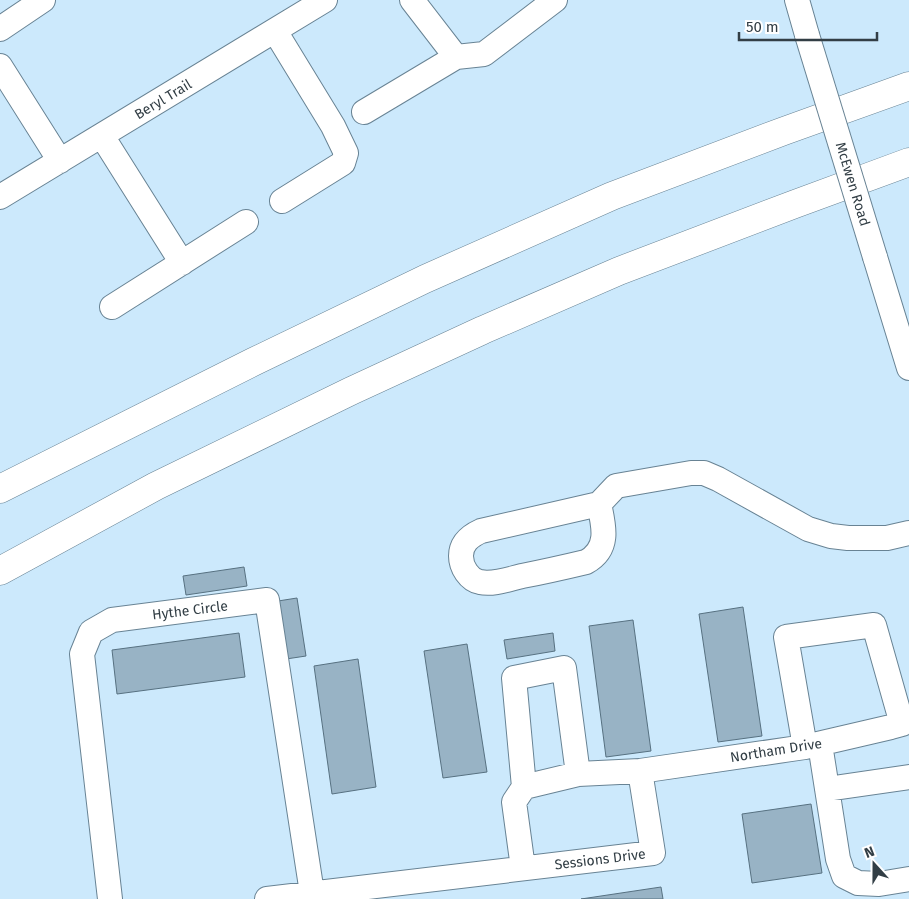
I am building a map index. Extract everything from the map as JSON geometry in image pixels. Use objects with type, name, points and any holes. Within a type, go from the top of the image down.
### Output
[{"type":"highway","points":[[0,489],[253,362],[425,279],[612,196],[784,130],[909,86]]},
{"type":"highway","points":[[0,571],[156,486],[351,391],[483,330],[619,271],[909,162]]},
{"type":"street","points":[[0,29],[43,0]]},
{"type":"street","name":"Beryl Trail","points":[[0,197],[325,0]]},
{"type":"street","points":[[412,0],[456,57]]},
{"type":"street","points":[[364,112],[456,57],[484,54],[555,0]]},
{"type":"street","name":"McEwen Road","points":[[797,0],[909,368]]},
{"type":"street","points":[[275,31],[333,126],[346,152],[343,162],[282,201]]},
{"type":"street","points":[[0,66],[60,161]]},
{"type":"street","points":[[102,136],[182,263]]},
{"type":"street","points":[[112,307],[246,222]]},
{"type":"street","points":[[599,504],[604,528],[603,539],[597,553],[586,562],[494,583],[478,582],[465,570],[461,561],[461,550],[465,542],[481,531],[599,504],[616,486],[691,473],[704,473],[808,529],[831,536],[887,538],[909,533]]},
{"type":"street","name":"Hythe Circle","points":[[110,899],[82,654],[91,632],[112,620],[267,600],[312,893]]},
{"type":"street","points":[[906,722],[874,625],[786,637],[813,745],[827,789],[838,859],[844,876],[858,883],[878,884],[909,879]]},
{"type":"street","points":[[523,868],[514,802],[524,787],[514,678],[564,668],[578,774]]},
{"type":"street","name":"Northam Drive","points":[[640,771],[813,745],[906,722]]},
{"type":"street","points":[[524,787],[578,774],[640,771]]},
{"type":"street","name":"Sessions Drive","points":[[267,899],[653,853],[640,771]]},
{"type":"street","points":[[827,789],[909,777]]},
{"type":"building","points":[[244,567],[247,586],[186,595],[183,576]]},
{"type":"building","points":[[297,598],[306,656],[286,659],[278,601]]},
{"type":"building","points":[[743,607],[762,736],[718,742],[699,614]]},
{"type":"building","points":[[633,620],[651,751],[606,757],[589,626]]},
{"type":"building","points":[[239,633],[245,677],[117,694],[112,650]]},
{"type":"building","points":[[553,633],[555,651],[507,659],[504,640]]},
{"type":"building","points":[[467,644],[487,772],[443,778],[424,651]]},
{"type":"building","points":[[358,659],[376,787],[332,794],[314,666]]},
{"type":"building","points":[[811,804],[822,873],[752,883],[742,814]]},
{"type":"building","points":[[661,887],[663,899],[581,899]]}]
